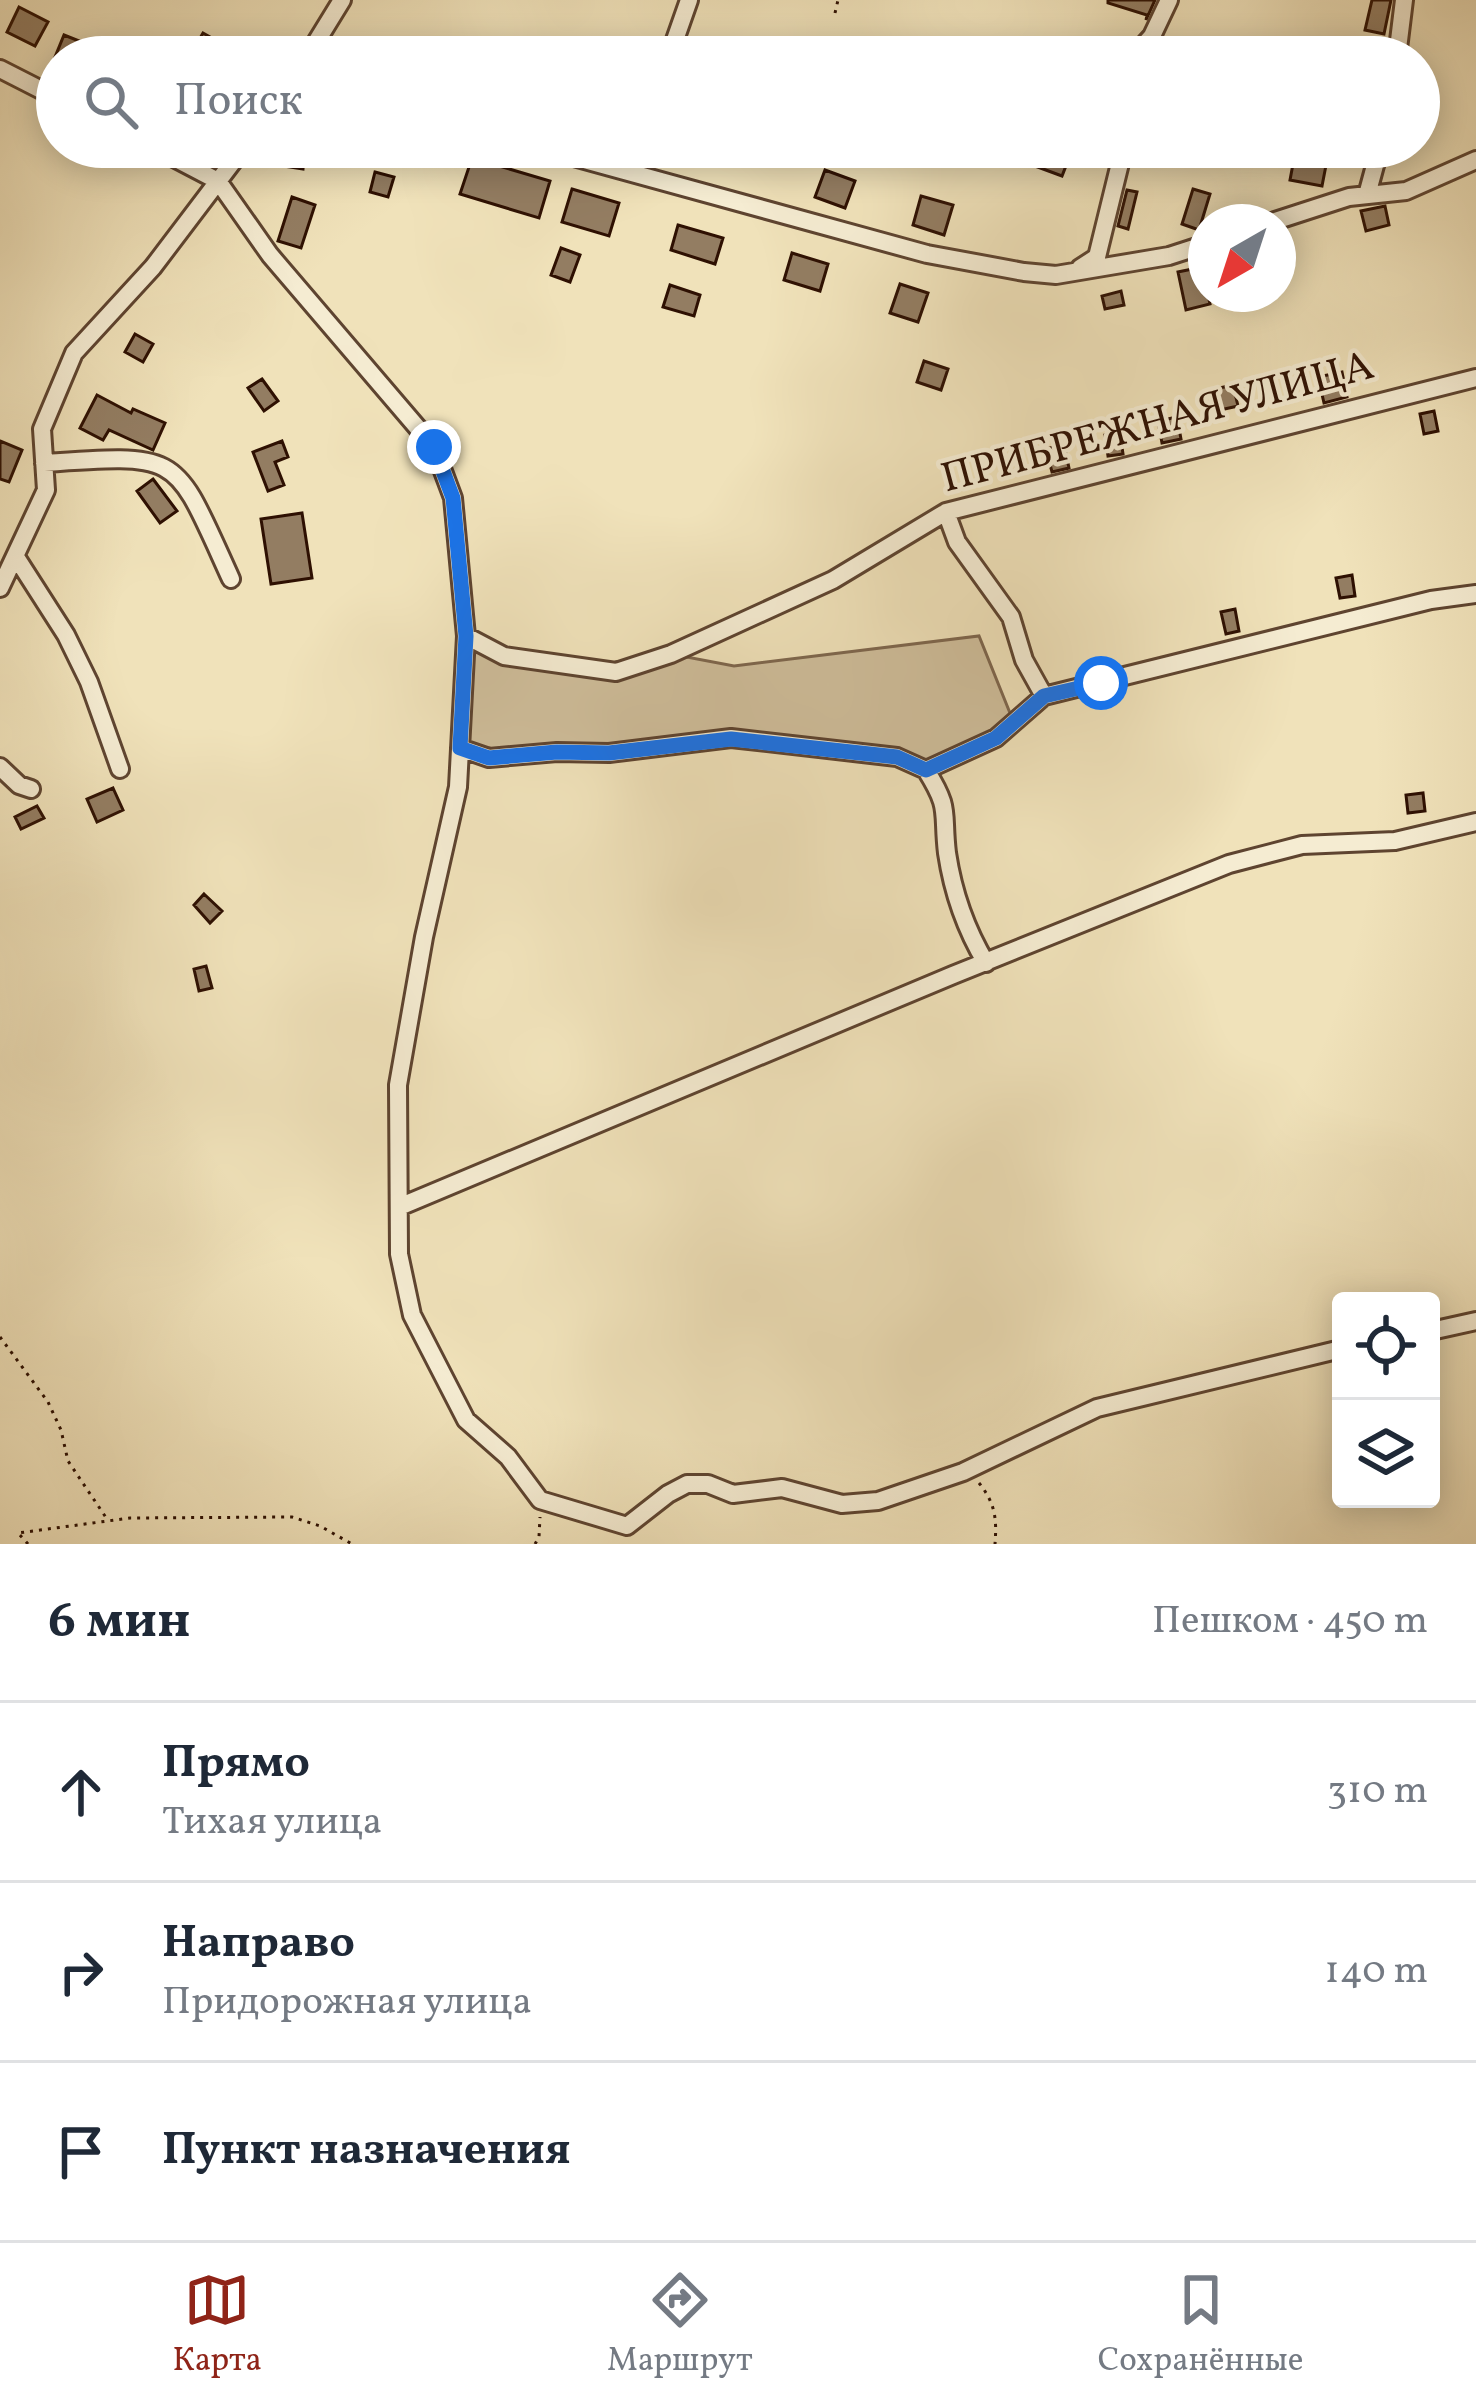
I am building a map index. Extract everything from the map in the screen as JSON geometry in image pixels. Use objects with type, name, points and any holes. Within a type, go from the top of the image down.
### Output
[{"type":"street","points":[[320,36],[342,0]]},
{"type":"street","points":[[676,36],[689,0]]},
{"type":"street","points":[[1152,36],[1169,0]]},
{"type":"street","points":[[1400,36],[1404,0]]},
{"type":"street","points":[[0,69],[36,87]]},
{"type":"street","points":[[1296,214],[1349,197],[1406,191],[1476,160]]},
{"type":"street","points":[[193,168],[218,181],[270,255],[434,447],[453,498],[466,636],[458,787],[424,937],[398,1085],[399,1254],[412,1316],[466,1420],[508,1456],[540,1500],[627,1526],[687,1484],[708,1484],[734,1494],[782,1488],[826,1502],[878,1501],[963,1472],[1097,1408],[1332,1351]]},
{"type":"street","points":[[0,588],[46,490],[42,429],[74,353],[153,267],[228,168]]},
{"type":"street","points":[[621,168],[675,187],[927,254],[1024,272],[1057,275],[1188,250]]},
{"type":"street","points":[[1079,269],[1096,257],[1119,168]]},
{"type":"street","points":[[1367,195],[1374,168]]},
{"type":"street","name":"ПРИБРЕЖНАЯ УЛИЦА","points":[[466,636],[504,656],[616,671],[670,654],[833,580],[946,512],[1476,378]]},
{"type":"street","points":[[44,463],[129,457],[163,463],[188,485],[231,579]]},
{"type":"street","points":[[946,512],[957,542],[1011,617],[1024,660],[1044,696]]},
{"type":"street","points":[[16,557],[66,634],[120,769]]},
{"type":"street","points":[[926,770],[996,738],[1044,696],[1431,600],[1476,594]]},
{"type":"street","points":[[460,748],[489,758],[609,753],[731,739],[897,757],[926,770],[945,802],[947,852],[963,925],[986,962]]},
{"type":"street","points":[[0,767],[19,785],[32,789]]},
{"type":"street","points":[[398,1207],[1229,865],[1303,845],[1396,842],[1476,822]]},
{"type":"street","points":[[1440,1328],[1476,1321]]},
{"type":"path","points":[[835,13],[838,0]]},
{"type":"path","points":[[0,1337],[48,1402],[68,1461],[107,1519]]},
{"type":"path","points":[[963,1472],[992,1500],[995,1544]]},
{"type":"path","points":[[535,1544],[540,1500]]},
{"type":"path","points":[[28,1544],[18,1533],[107,1519],[292,1517],[352,1544]]},
{"type":"shaded area","points":[[466,636],[504,656],[616,672],[671,654],[734,666],[979,636],[1014,723],[926,770],[731,738],[489,758],[460,748]]},
{"type":"building","points":[[1108,0],[1155,0],[1146,20],[1147,15]]},
{"type":"building","points":[[1372,0],[1391,0],[1384,34],[1365,30]]},
{"type":"building","points":[[19,7],[48,22],[36,36],[35,46],[7,32]]},
{"type":"building","points":[[469,168],[506,168],[550,181],[539,218],[460,194]]},
{"type":"building","points":[[1040,168],[1065,168],[1062,176]]},
{"type":"building","points":[[1292,168],[1325,168],[1322,186],[1290,180]]},
{"type":"building","points":[[825,170],[855,181],[845,208],[815,197]]},
{"type":"building","points":[[375,172],[394,177],[388,197],[370,192]]},
{"type":"building","points":[[572,189],[619,203],[609,236],[562,222]]},
{"type":"building","points":[[1193,189],[1210,194],[1207,204],[1188,204]]},
{"type":"building","points":[[1127,190],[1137,192],[1128,229],[1118,226]]},
{"type":"building","points":[[921,196],[953,205],[944,235],[913,225]]},
{"type":"building","points":[[292,197],[315,205],[301,248],[278,241]]},
{"type":"building","points":[[1385,206],[1389,225],[1366,231],[1361,211]]},
{"type":"building","points":[[678,225],[723,238],[715,264],[671,250]]},
{"type":"building","points":[[561,248],[580,255],[570,282],[551,275]]},
{"type":"building","points":[[792,253],[828,264],[820,291],[784,280]]},
{"type":"building","points":[[1188,270],[1186,310],[1178,272]]},
{"type":"building","points":[[900,284],[928,293],[918,322],[890,313]]},
{"type":"building","points":[[670,285],[700,295],[694,316],[663,307]]},
{"type":"building","points":[[1121,291],[1124,305],[1105,309],[1102,296]]},
{"type":"building","points":[[135,334],[153,344],[143,362],[125,352]]},
{"type":"building","points":[[924,361],[948,369],[941,390],[917,382]]},
{"type":"building","points":[[1342,372],[1347,397],[1324,403],[1318,377]]},
{"type":"building","points":[[262,379],[278,401],[264,411],[248,388]]},
{"type":"building","points":[[1233,385],[1238,406],[1220,410],[1215,389]]},
{"type":"building","points":[[97,395],[131,413],[133,409],[165,423],[153,450],[109,430],[103,440],[80,428]]},
{"type":"building","points":[[1434,411],[1438,431],[1424,434],[1420,414]]},
{"type":"building","points":[[1177,417],[1181,439],[1162,443],[1158,421]]},
{"type":"building","points":[[1120,433],[1123,454],[1108,456],[1105,435]]},
{"type":"building","points":[[0,441],[22,450],[9,482],[0,479]]},
{"type":"building","points":[[282,441],[288,457],[275,462],[284,485],[268,491],[253,452]]},
{"type":"building","points":[[1064,444],[1069,468],[1052,472],[1046,449]]},
{"type":"building","points":[[153,479],[177,511],[160,523],[137,491]]},
{"type":"building","points":[[302,513],[312,578],[271,584],[261,519]]},
{"type":"building","points":[[1352,575],[1355,596],[1340,598],[1336,578]]},
{"type":"building","points":[[1235,609],[1239,631],[1226,634],[1221,612]]},
{"type":"building","points":[[113,788],[123,810],[97,822],[87,799]]},
{"type":"building","points":[[1423,793],[1425,811],[1408,813],[1406,795]]},
{"type":"building","points":[[37,806],[44,818],[21,829],[15,817]]},
{"type":"building","points":[[204,894],[222,911],[210,923],[194,905]]},
{"type":"building","points":[[206,966],[212,988],[199,991],[194,969]]},
{"type":"route","points":[[434,447],[453,498],[466,636],[460,748],[489,758],[609,753],[731,739],[897,757],[926,770],[996,738],[1044,696],[1101,683]]}]
